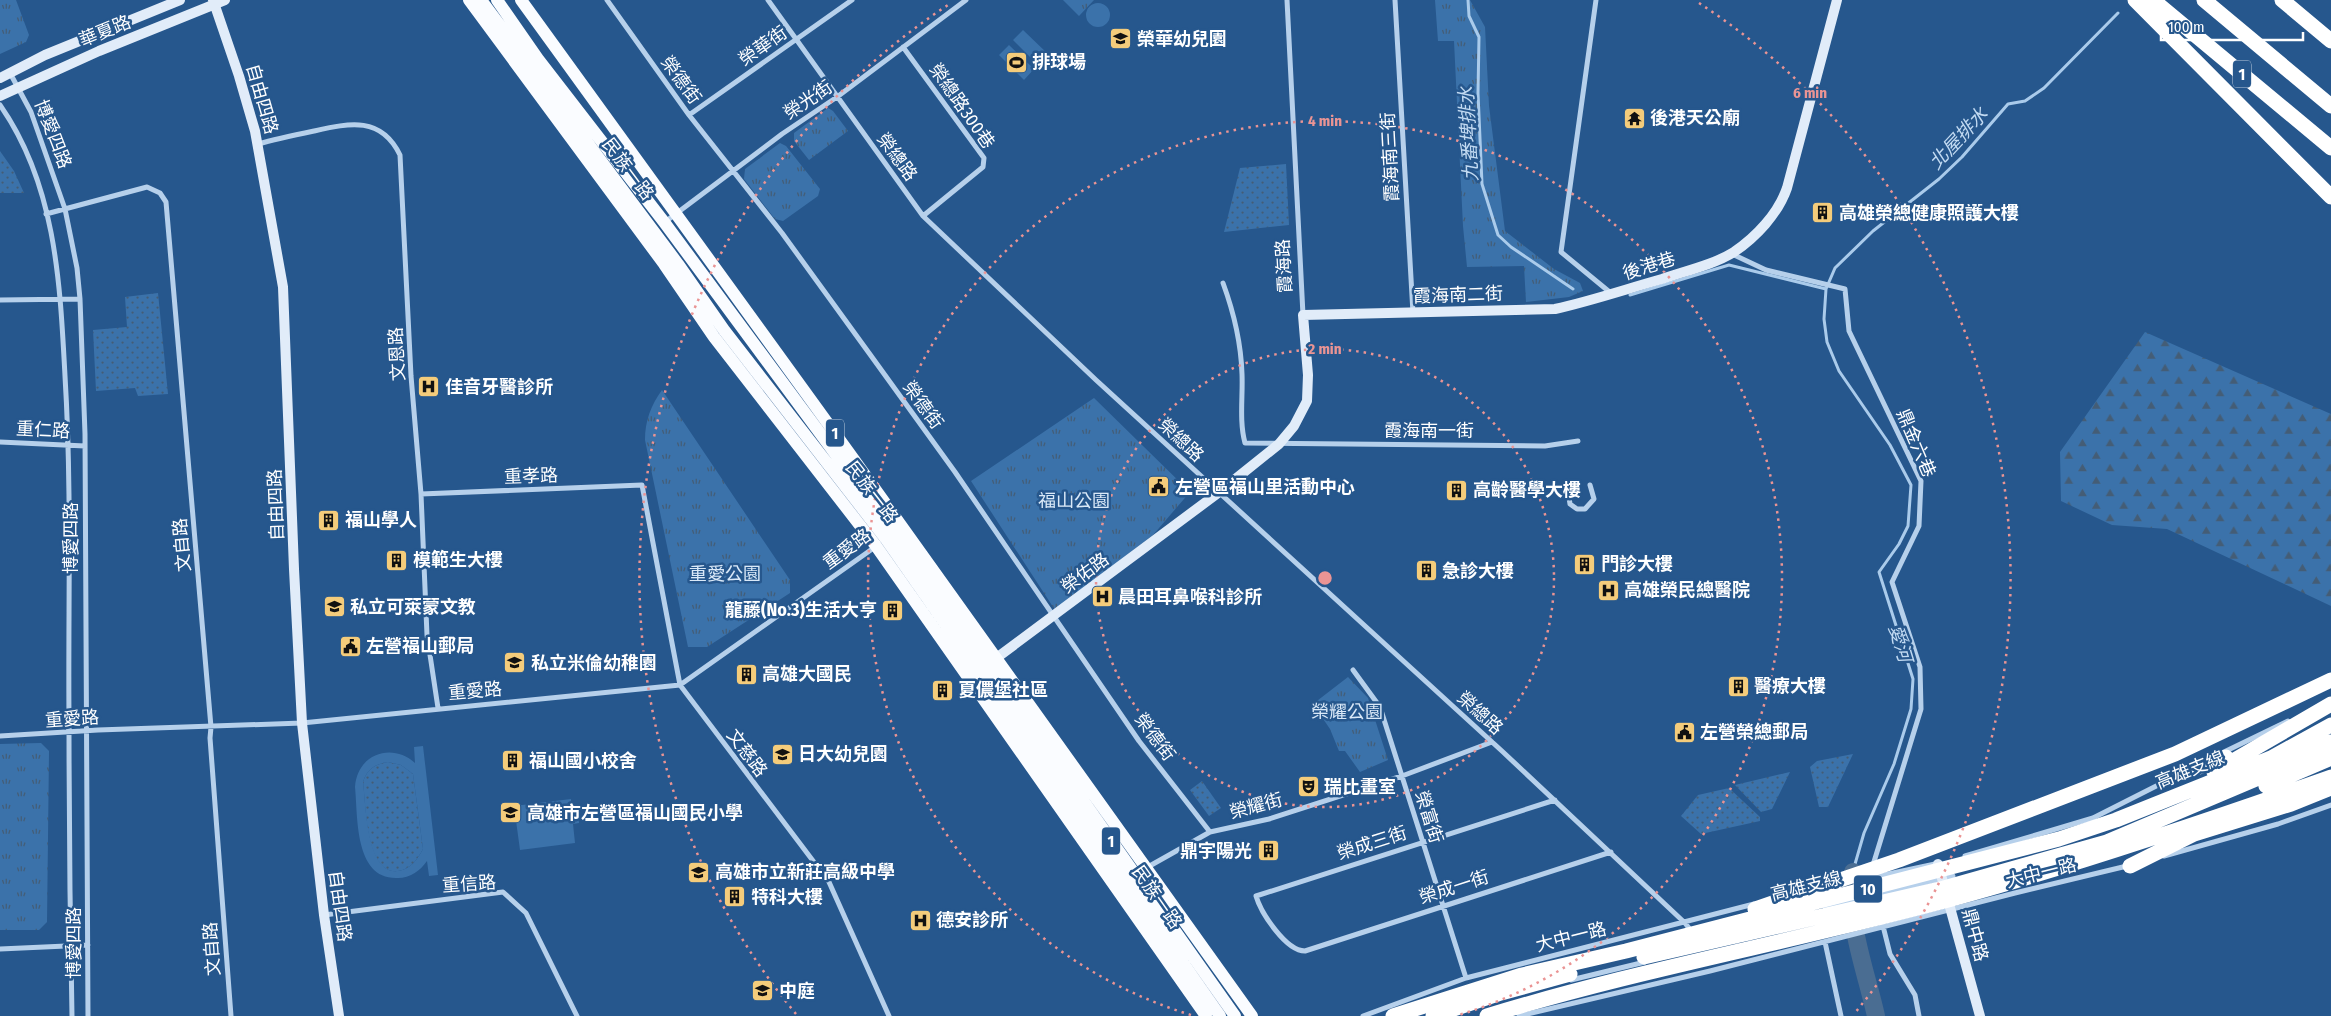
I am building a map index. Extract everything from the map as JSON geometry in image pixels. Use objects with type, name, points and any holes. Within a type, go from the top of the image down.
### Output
[{"type":"highway","points":[[2135,0],[2328,193]]},
{"type":"highway","name":"1","points":[[2153,0],[2331,148]]},
{"type":"highway","name":"1","points":[[2204,0],[2331,106]]},
{"type":"highway","points":[[2282,0],[2331,30]]},
{"type":"highway","points":[[2282,0],[2331,41]]},
{"type":"highway","points":[[1626,951],[1898,860],[2020,814],[2175,754],[2331,680]]},
{"type":"highway","points":[[1948,877],[2041,852],[2116,828],[2331,704]]},
{"type":"highway","points":[[2180,774],[2299,730],[2331,713]]},
{"type":"highway","name":"高雄支線","points":[[1393,1016],[1522,975],[1626,951],[2059,840],[2116,820],[2271,758],[2331,725]]},
{"type":"highway","name":"高雄支線","points":[[1433,1016],[1501,993],[1599,966],[1862,903],[1944,888],[2107,842],[2277,770],[2331,742]]},
{"type":"highway","points":[[2107,842],[2154,833],[2331,758]]},
{"type":"highway","points":[[1487,1016],[1556,995],[1790,941],[1970,894],[2122,848],[2331,777]]},
{"type":"highway","points":[[2130,866],[2194,834],[2273,810],[2331,788]]},
{"type":"highway","points":[[1465,1016],[1528,994],[1788,935],[1832,923],[1862,903]]},
{"type":"main road","name":"民族一路","points":[[469,0],[664,264],[714,337],[890,536]]},
{"type":"main road","name":"民族一路","points":[[481,0],[678,264],[724,330],[890,536]]},
{"type":"main road","name":"民族一路","points":[[497,0],[538,59],[664,222],[984,667],[1130,878],[1220,1016]]},
{"type":"main road","name":"民族一路","points":[[520,0],[676,214],[890,536],[984,667],[1130,878],[1235,1016]]},
{"type":"main road","name":"民族一路","points":[[1130,878],[1206,1016]]},
{"type":"main road","name":"民族一路","points":[[1130,878],[1252,1016]]},
{"type":"street","name":"華夏路","points":[[0,78],[45,55],[180,0]]},
{"type":"street","name":"華夏路","points":[[0,96],[99,51],[214,2],[225,0]]},
{"type":"street","name":"榮德街","points":[[607,0],[689,115],[782,234],[950,465],[1139,742],[1210,832]]},
{"type":"street","name":"榮總路","points":[[768,0],[923,216],[1218,493],[1612,852],[1685,923],[1702,947]]},
{"type":"street","name":"榮華街","points":[[689,115],[852,0]]},
{"type":"street","name":"榮光街","points":[[664,222],[837,97],[966,0]]},
{"type":"street","name":"霞海路","points":[[1218,493],[1279,444],[1294,426],[1307,401],[1308,375],[1303,314],[1287,0]]},
{"type":"street","name":"霞海南三街","points":[[1395,0],[1414,313]]},
{"type":"street","name":"後港巷","points":[[1596,0],[1561,252],[1612,294],[1694,269],[1732,253],[1754,238],[1784,198],[1837,0]]},
{"type":"street","name":"自由四路","points":[[214,2],[239,76],[258,144],[284,287],[294,569],[302,723],[324,915],[339,1016]]},
{"type":"street","name":"榮總路300巷","points":[[903,48],[984,158],[983,167],[923,216]]},
{"type":"street","name":"博愛四路","points":[[10,72],[19,87],[45,148],[66,210],[77,268],[80,299],[85,446],[88,1016]]},
{"type":"street","name":"博愛四路","points":[[0,105],[15,129],[28,156],[46,214],[59,271],[70,445],[72,1016]]},
{"type":"street","name":"文恩路","points":[[258,144],[346,124],[362,124],[376,128],[389,137],[400,155],[411,376],[421,494],[427,635],[438,708]]},
{"type":"street","name":"文自路","points":[[46,214],[147,186],[160,193],[166,202],[211,727],[210,738],[231,1016]]},
{"type":"street","name":"鼎金六巷","points":[[1732,253],[1766,270],[1845,289],[1849,331],[1922,481],[1919,526],[1892,582],[1920,667],[1921,709],[1868,878]]},
{"type":"street","name":"霞海南一街","points":[[1223,283],[1237,326],[1242,372],[1242,429],[1246,443],[1545,446],[1578,441]]},
{"type":"street","name":"霞海南二街","points":[[1303,314],[1555,309],[1612,294]]},
{"type":"street","points":[[0,300],[80,299]]},
{"type":"street","name":"重仁路","points":[[0,442],[85,446]]},
{"type":"street","name":"重孝路","points":[[421,494],[642,485]]},
{"type":"street","name":"文慈路","points":[[642,485],[680,686],[829,882],[889,1016]]},
{"type":"street","points":[[1568,491],[1570,504],[1577,509],[1585,509],[1594,498],[1590,485]]},
{"type":"street","name":"榮佑路","points":[[984,667],[1218,493]]},
{"type":"street","name":"重愛路","points":[[0,736],[302,723],[438,708],[680,686],[890,536]]},
{"type":"street","name":"榮富街","points":[[1354,670],[1380,707],[1441,906],[1466,978]]},
{"type":"street","name":"大中一路","points":[[1960,857],[2093,818],[2331,699]]},
{"type":"street","name":"榮耀街","points":[[1130,878],[1210,832],[1269,819],[1402,776],[1492,742]]},
{"type":"street","name":"榮成三街","points":[[1305,952],[1293,948],[1285,940],[1265,915],[1256,896],[1422,841],[1555,800]]},
{"type":"street","name":"大中一路","points":[[1519,1016],[1754,960],[1882,926],[2130,866],[2227,840],[2329,807]]},
{"type":"street","name":"榮成一街","points":[[1305,952],[1441,906],[1612,852]]},
{"type":"street","name":"大中一路","points":[[1363,1016],[1466,978],[1790,896],[1940,862]]},
{"type":"street","name":"鼎中路","points":[[1940,862],[1948,877],[1952,910],[1980,1016]]},
{"type":"street","name":"大中一路","points":[[1695,936],[1842,903],[1862,903],[1948,877]]},
{"type":"street","name":"重信路","points":[[324,915],[503,892],[526,913],[577,1016]]},
{"type":"street","points":[[1783,915],[1788,906],[1790,896]]},
{"type":"street","name":"大中一路","points":[[1451,1016],[1526,990],[1702,947],[1755,928],[1783,915]]},
{"type":"street","points":[[1882,926],[1890,954],[1915,995],[1919,1016]]},
{"type":"street","points":[[1825,942],[1842,1016]]},
{"type":"street","points":[[0,949],[88,945]]},
{"type":"street","name":"大中一路","points":[[1702,947],[1754,960]]},
{"type":"green space","points":[[0,0],[16,0],[29,35],[26,42],[0,54]]},
{"type":"green space","points":[[1063,0],[1094,0],[1079,16]]},
{"type":"green space","points":[[1435,0],[1470,0],[1485,27],[1489,106],[1505,231],[1554,269],[1580,283],[1583,291],[1569,297],[1526,302],[1524,266],[1467,267],[1463,226],[1454,41],[1438,41]]},
{"type":"green space","points":[[1098,3],[1106,7],[1110,15],[1106,23],[1098,27],[1090,23],[1086,15],[1090,7]]},
{"type":"green space","name":"排球場","points":[[1023,30],[1048,54],[1038,65],[1013,40]]},
{"type":"green space","name":"排球場","points":[[1009,45],[1034,69],[1024,80],[999,55]]},
{"type":"green space","points":[[828,108],[833,111],[848,131],[809,160],[794,141],[794,133]]},
{"type":"green space","points":[[780,143],[786,146],[820,189],[818,196],[783,221],[775,219],[744,179],[745,169]]},
{"type":"green space","points":[[0,151],[14,171],[24,193],[0,193]]},
{"type":"green space","points":[[1286,164],[1289,225],[1224,232],[1240,168]]},
{"type":"green space","points":[[158,293],[168,394],[138,396],[135,388],[96,391],[93,330],[127,327],[125,297]]},
{"type":"green space","points":[[2145,332],[2331,414],[2331,606],[2167,529],[2112,525],[2061,501],[2060,452]]},
{"type":"green space","name":"重愛公園","points":[[662,390],[790,580],[790,593],[707,647],[688,647],[645,440],[649,414]]},
{"type":"green space","name":"福山公園","points":[[1094,398],[1190,492],[1153,535],[1055,610],[971,481]]},
{"type":"green space","name":"榮耀公園","points":[[1348,677],[1368,698],[1388,760],[1360,772],[1345,751],[1339,751],[1330,729],[1313,704]]},
{"type":"green space","points":[[41,743],[49,751],[47,922],[39,930],[0,930],[0,744]]},
{"type":"green space","points":[[423,746],[438,875],[429,876],[427,861],[418,871],[407,877],[384,876],[373,869],[361,845],[355,787],[357,776],[362,766],[369,759],[377,755],[396,753],[415,763],[414,747]],"holes":[[[388,762],[401,765],[413,774],[423,849],[413,863],[407,868],[398,871],[387,869],[379,862],[374,850],[367,821],[363,782],[369,770],[379,764]]]},
{"type":"green space","points":[[1853,754],[1828,807],[1819,807],[1810,767],[1817,761]]},
{"type":"green space","points":[[388,762],[401,765],[413,774],[423,849],[413,863],[407,868],[398,871],[387,869],[379,862],[369,836],[365,806],[363,782],[365,777],[372,768]]},
{"type":"green space","points":[[1790,772],[1772,809],[1761,812],[1735,785]]},
{"type":"green space","points":[[1202,781],[1221,808],[1209,816],[1190,790]]},
{"type":"green space","points":[[1729,788],[1760,817],[1760,821],[1701,834],[1681,816],[1698,795]]},
{"type":"green space","points":[[571,799],[571,805],[577,804],[579,823],[573,824],[575,843],[520,850],[514,806]]},
{"type":"waterway","name":"九番埤排水","points":[[1468,0],[1469,16],[1479,37],[1478,93],[1482,184],[1498,235],[1511,247],[1573,289]]},
{"type":"waterway","name":"愛河","points":[[1853,871],[1864,833],[1894,764],[1911,709],[1913,679],[1879,572],[1899,544],[1908,526],[1911,485],[1890,445],[1839,371],[1827,342],[1824,319],[1826,289],[1835,268],[1873,231],[1939,179],[1962,157],[2008,104],[2025,101],[2044,88],[2118,13]]},
{"type":"waterway","name":"九番埤排水","points":[[1630,295],[1729,265],[1826,289]]},
{"type":"waterway","name":"愛河","points":[[1853,872],[1852,909],[1854,927],[1876,1016]]},
{"type":"place","name":"榮華幼兒園","points":[[1121,39]]},
{"type":"place","name":"排球場","points":[[1016,62]]},
{"type":"place","name":"後港天公廟","points":[[1634,118]]},
{"type":"place","name":"高雄榮總健康照護大樓","points":[[1823,213]]},
{"type":"place","name":"佳音牙醫診所","points":[[429,387]]},
{"type":"place","name":"左營區福山里活動中心","points":[[1159,487]]},
{"type":"place","name":"高齡醫學大樓","points":[[1457,490]]},
{"type":"place","name":"福山學人","points":[[329,520]]},
{"type":"place","name":"模範生大樓","points":[[397,560]]},
{"type":"place","name":"門診大樓","points":[[1585,564]]},
{"type":"place","name":"急診大樓","points":[[1426,571]]},
{"type":"place","name":"高雄榮民總醫院","points":[[1608,590]]},
{"type":"place","name":"晨田耳鼻喉科診所","points":[[1102,597]]},
{"type":"place","name":"私立可萊蒙文教","points":[[334,607]]},
{"type":"place","name":"龍藤(No.3)生活大亨","points":[[893,610]]},
{"type":"place","name":"左營福山郵局","points":[[350,646]]},
{"type":"place","name":"私立米倫幼稚園","points":[[515,663]]},
{"type":"place","name":"高雄大國民","points":[[746,674]]},
{"type":"place","name":"醫療大樓","points":[[1738,686]]},
{"type":"place","name":"夏儂堡社區","points":[[942,690]]},
{"type":"place","name":"左營榮總郵局","points":[[1684,732]]},
{"type":"place","name":"日大幼兒園","points":[[782,754]]},
{"type":"place","name":"福山國小校舍","points":[[513,761]]},
{"type":"place","name":"瑞比畫室","points":[[1308,787]]},
{"type":"place","name":"高雄市左營區福山國民小學","points":[[511,813]]},
{"type":"place","name":"鼎宇陽光","points":[[1268,851]]},
{"type":"place","name":"高雄市立新莊高級中學","points":[[699,872]]},
{"type":"place","name":"特科大樓","points":[[735,897]]},
{"type":"place","name":"德安診所","points":[[920,920]]},
{"type":"place","name":"中庭","points":[[763,991]]},
{"type":"water label","name":"北屋排水","points":[[1958,138]]}]
